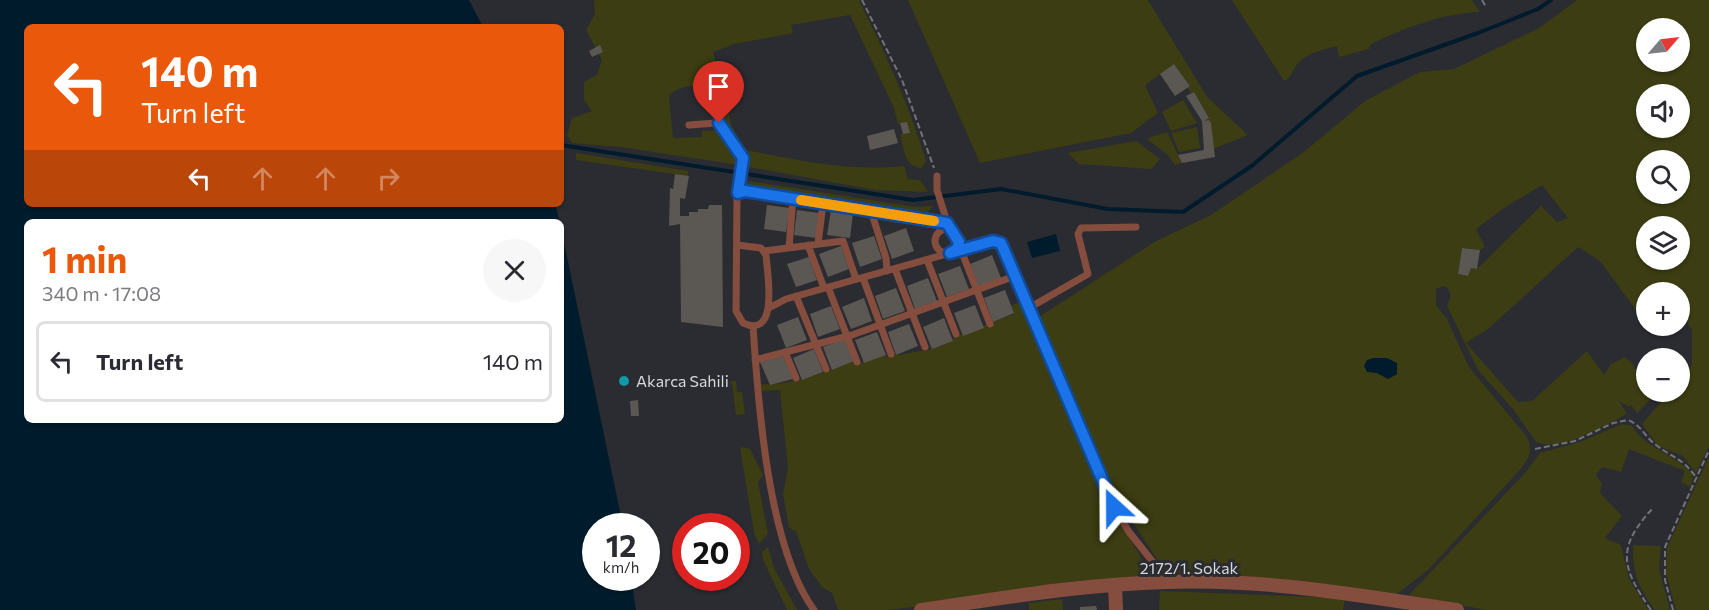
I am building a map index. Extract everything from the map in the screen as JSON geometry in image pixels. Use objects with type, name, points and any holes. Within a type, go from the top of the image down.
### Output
[{"type":"street","name":"2172/1. Sokak","points":[[921,610],[974,606],[1115,585],[1168,581],[1270,586],[1390,605],[1457,610]]},
{"type":"street","points":[[1115,585],[1116,610]]},
{"type":"lane","points":[[689,125],[721,124],[742,158],[738,189],[737,245],[736,311],[743,323],[753,326],[766,319],[769,308],[764,251],[758,246],[737,245]]},
{"type":"lane","points":[[937,176],[937,190],[948,226]]},
{"type":"lane","points":[[738,189],[948,226],[957,234],[959,242],[957,249],[950,253],[942,253],[934,243],[939,231],[948,226]]},
{"type":"lane","points":[[789,248],[793,198]]},
{"type":"lane","points":[[818,244],[823,203]]},
{"type":"lane","points":[[871,211],[886,258],[887,271]]},
{"type":"lane","points":[[1029,308],[1088,274],[1078,234],[1081,228],[1136,227]]},
{"type":"lane","points":[[769,308],[796,296],[993,241],[999,242],[1114,507],[1129,532],[1168,581]]},
{"type":"lane","points":[[764,251],[844,242],[891,354]]},
{"type":"lane","points":[[808,245],[857,362]]},
{"type":"lane","points":[[961,250],[990,324]]},
{"type":"lane","points":[[927,260],[957,334]]},
{"type":"lane","points":[[895,269],[926,347]]},
{"type":"lane","points":[[755,360],[847,336],[1015,276]]},
{"type":"lane","points":[[796,296],[826,369]]},
{"type":"lane","points":[[753,326],[758,396],[781,535],[792,568],[814,610]]},
{"type":"lane","points":[[785,352],[796,378]]},
{"type":"path","points":[[862,0],[902,81],[937,176]]},
{"type":"path","points":[[1482,0],[1486,7]]},
{"type":"path","points":[[1535,449],[1575,441],[1612,423],[1628,420],[1639,426],[1657,446],[1683,460],[1696,477]]},
{"type":"path","points":[[1673,610],[1665,580],[1665,547],[1709,450]]},
{"type":"path","points":[[1651,610],[1635,587],[1627,555],[1628,540],[1635,528],[1653,508]]},
{"type":"shaded area","points":[[594,0],[859,0],[912,119],[926,161],[922,168],[908,161],[900,134],[909,133],[907,122],[898,124],[894,108],[850,15],[791,25],[793,33],[734,44],[713,52],[732,127],[745,150],[844,166],[904,166],[908,179],[920,180],[928,192],[875,190],[744,166],[746,158],[743,158],[726,126],[714,92],[695,87],[681,88],[669,95],[673,138],[702,137],[702,131],[721,130],[741,157],[739,165],[621,147],[572,143],[567,135],[572,118],[592,111],[584,100],[584,82],[597,75],[602,60],[586,30],[595,14]]},
{"type":"shaded area","points":[[908,0],[1148,0],[1207,97],[1248,135],[1213,149],[1209,121],[1204,121],[1209,117],[1194,92],[1191,93],[1187,87],[1190,85],[1174,64],[1145,85],[1158,113],[1131,133],[980,163]]},
{"type":"shaded area","points":[[1232,0],[1472,0],[1480,12],[1452,15],[1424,22],[1371,44],[1369,49],[1339,57],[1337,46],[1320,51],[1300,62],[1284,81]]},
{"type":"shaded area","points":[[1577,0],[1709,0],[1709,446],[1696,473],[1683,456],[1658,446],[1642,424],[1661,402],[1690,402],[1692,330],[1690,327],[1690,282],[1636,282],[1636,310],[1600,261],[1578,247],[1488,329],[1466,343],[1518,402],[1532,401],[1587,351],[1604,375],[1611,364],[1625,357],[1633,364],[1636,372],[1636,402],[1648,402],[1637,413],[1631,405],[1629,407],[1619,401],[1627,414],[1595,431],[1558,444],[1536,442],[1513,409],[1478,370],[1447,306],[1451,296],[1448,288],[1443,286],[1436,289],[1436,305],[1447,319],[1469,367],[1527,437],[1530,452],[1517,473],[1428,570],[1397,594],[1235,575],[1166,573],[1108,484],[1039,317],[1156,241],[1211,215],[1304,152],[1365,101],[1420,72],[1454,69],[1539,28]],"holes":[[[1542,185],[1568,218],[1557,222],[1541,206],[1477,269],[1471,268],[1467,276],[1458,274],[1462,248],[1480,250],[1485,247],[1476,229],[1504,208]],[[1373,358],[1387,358],[1388,379],[1377,373]]]},
{"type":"shaded area","points":[[1183,100],[1197,123],[1171,131],[1162,112]]},
{"type":"shaded area","points":[[1197,127],[1200,148],[1179,152],[1171,133]]},
{"type":"shaded area","points":[[1167,132],[1182,163],[1175,165],[1167,154],[1149,141],[1148,138]]},
{"type":"shaded area","points":[[1136,141],[1160,159],[1151,169],[1079,164],[1068,153]]},
{"type":"shaded area","points":[[576,153],[688,171],[688,176],[576,160]]},
{"type":"shaded area","points":[[742,180],[915,207],[934,206],[925,214],[918,214],[742,186]]},
{"type":"shaded area","points":[[1019,302],[1030,319],[1103,495],[1138,552],[1149,577],[888,610],[838,610],[832,593],[822,587],[809,569],[796,531],[789,528],[783,494],[788,468],[780,390],[762,391],[761,384],[795,381],[854,361],[855,365],[886,355],[887,357],[932,349],[953,341],[952,338],[1014,314],[1011,306]]},
{"type":"shaded area","points":[[654,380],[736,381],[737,392],[742,392],[745,414],[736,415],[732,384]]},
{"type":"shaded area","points":[[1622,424],[1632,426],[1645,440],[1679,462],[1693,475],[1691,487],[1681,482],[1685,471],[1629,449],[1621,472],[1602,467],[1596,475],[1602,484],[1600,493],[1622,516],[1605,538],[1621,545],[1629,579],[1648,610],[1486,610],[1409,595],[1525,473],[1540,453],[1580,442]]},
{"type":"shaded area","points":[[740,447],[750,449],[763,475],[758,482],[768,534],[759,544],[754,532]]},
{"type":"shaded area","points":[[1709,457],[1709,610],[1676,610],[1666,573],[1667,548]]},
{"type":"shaded area","points":[[1633,545],[1661,546],[1659,569],[1670,610],[1655,610],[1645,595],[1635,572]]},
{"type":"shaded area","points":[[768,547],[774,568],[797,610],[787,610],[763,560],[762,552]]},
{"type":"shaded area","points":[[1160,591],[1345,598],[1343,610],[1159,610]]},
{"type":"shaded area","points":[[1062,599],[1063,610],[1029,610],[1029,603]]},
{"type":"water","points":[[0,0],[469,0],[481,24],[24,24],[24,207],[556,207],[559,219],[24,219],[24,423],[564,423],[564,242],[620,513],[582,513],[582,591],[633,591],[636,610],[0,610]]},
{"type":"water","points":[[1056,234],[1060,251],[1032,258],[1027,242]]},
{"type":"water","points":[[1387,358],[1397,363],[1397,374],[1388,379],[1377,373],[1367,372],[1364,366],[1367,360]]},
{"type":"building","points":[[600,45],[603,52],[592,57],[589,51]]},
{"type":"building","points":[[1174,64],[1190,86],[1175,96],[1160,74]]},
{"type":"building","points":[[1194,92],[1209,118],[1204,121],[1209,120],[1211,123],[1215,157],[1182,163],[1178,155],[1204,150],[1202,121],[1186,96]]},
{"type":"building","points":[[907,122],[910,133],[903,134],[900,123]]},
{"type":"building","points":[[894,129],[898,143],[870,150],[867,136]]},
{"type":"building","points":[[675,174],[689,176],[685,199],[680,198],[680,216],[689,216],[689,212],[698,212],[698,209],[708,209],[709,205],[722,205],[723,327],[681,322],[680,224],[669,226],[670,188],[673,189]]},
{"type":"building","points":[[767,205],[790,208],[786,232],[764,229]]},
{"type":"building","points":[[797,210],[819,213],[816,238],[794,235]]},
{"type":"building","points":[[831,210],[853,213],[850,238],[827,235]]},
{"type":"building","points":[[906,228],[914,251],[892,259],[884,236]]},
{"type":"building","points":[[874,236],[882,259],[860,267],[852,243]]},
{"type":"building","points":[[841,246],[849,269],[828,277],[819,254]]},
{"type":"building","points":[[1462,248],[1480,250],[1477,269],[1471,268],[1468,276],[1458,274]]},
{"type":"building","points":[[992,255],[1001,278],[979,287],[970,264]]},
{"type":"building","points":[[809,257],[817,280],[796,287],[787,264]]},
{"type":"building","points":[[960,266],[969,289],[947,297],[938,274]]},
{"type":"building","points":[[928,278],[937,301],[915,309],[907,286]]},
{"type":"building","points":[[896,288],[905,311],[883,319],[875,296]]},
{"type":"building","points":[[1005,290],[1014,313],[993,322],[984,298]]},
{"type":"building","points":[[864,298],[872,321],[851,329],[842,307]]},
{"type":"building","points":[[975,305],[984,328],[963,336],[954,313]]},
{"type":"building","points":[[831,306],[840,329],[818,337],[810,314]]},
{"type":"building","points":[[798,317],[807,340],[786,348],[777,325]]},
{"type":"building","points":[[944,318],[953,341],[932,349],[923,327]]},
{"type":"building","points":[[909,324],[918,346],[896,355],[888,332]]},
{"type":"building","points":[[877,332],[886,355],[864,363],[855,340]]},
{"type":"building","points":[[845,339],[854,361],[832,370],[823,347]]},
{"type":"building","points":[[814,349],[823,372],[802,380],[793,358]]},
{"type":"building","points":[[783,356],[793,379],[770,385],[760,362]]},
{"type":"building","points":[[638,400],[639,416],[631,416],[630,401]]},
{"type":"building","points":[[1096,606],[1097,610],[1080,610],[1080,607]]},
{"type":"waterway","points":[[564,145],[913,200],[1001,189],[1108,209],[1183,212],[1253,165],[1357,76],[1478,33],[1538,9],[1551,0]]},
{"type":"slow traffic","points":[[801,200],[934,221]]},
{"type":"place","name":"Akarca Sahili","points":[[624,381]]},
{"type":"route","points":[[719,123],[743,158],[738,193],[745,191],[947,223],[949,229],[954,231],[959,238],[957,249],[950,253],[993,241],[1001,243],[1114,507]]}]
